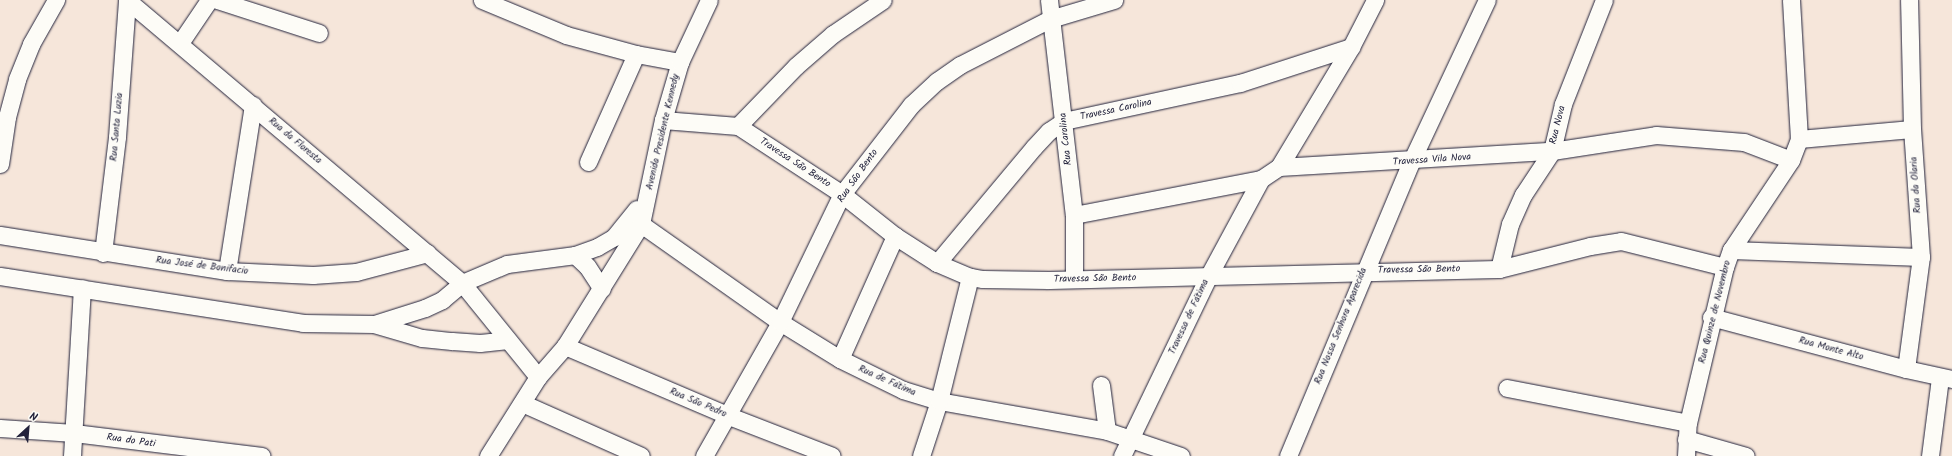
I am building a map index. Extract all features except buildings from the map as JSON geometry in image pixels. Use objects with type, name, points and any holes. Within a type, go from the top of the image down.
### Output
[{"type":"street","points":[[0,164],[7,117],[17,79],[31,44],[56,0]]},
{"type":"street","name":"Rua da Floresta","points":[[127,0],[180,43],[462,283],[538,377]]},
{"type":"street","name":"Rua Santa Luzia","points":[[103,253],[117,137],[127,0]]},
{"type":"street","points":[[180,43],[208,0]]},
{"type":"street","points":[[217,0],[319,33]]},
{"type":"street","points":[[482,0],[566,35],[636,54],[680,62]]},
{"type":"street","name":"Avenida Presidente Kennedy","points":[[636,220],[647,198],[663,120],[680,62],[709,0]]},
{"type":"street","points":[[663,120],[738,126],[807,57],[833,34],[883,0]]},
{"type":"street","name":"Rua Carolina","points":[[1049,0],[1050,19],[1064,121],[1074,215],[1074,278]]},
{"type":"street","name":"Rua São Bento","points":[[704,456],[729,416],[780,322],[842,194],[910,104],[937,81],[960,65],[1050,19],[1114,0]]},
{"type":"street","points":[[1279,168],[1351,47],[1375,0]]},
{"type":"street","name":"Rua Nossa Senhora Aparecida","points":[[1288,456],[1363,271],[1411,162],[1487,0]]},
{"type":"street","name":"Rua Nova","points":[[1499,269],[1510,224],[1520,201],[1552,151],[1563,104],[1604,0]]},
{"type":"street","points":[[1790,0],[1799,139],[1912,129]]},
{"type":"street","name":"Rua da Olaria","points":[[1906,369],[1921,257],[1912,129],[1909,0]]},
{"type":"street","name":"Travessa Carolina","points":[[937,263],[1034,147],[1049,131],[1064,121],[1240,83],[1351,47]]},
{"type":"street","points":[[588,162],[636,54]]},
{"type":"street","points":[[227,271],[253,105]]},
{"type":"street","name":"Travessa São Bento","points":[[738,126],[842,194],[895,236],[937,263],[970,277],[1048,280],[1074,278],[1499,269],[1590,246],[1621,241],[1725,267]]},
{"type":"street","name":"Travessa Vila Nova","points":[[1074,215],[1261,179],[1279,168],[1411,162],[1552,151],[1656,135],[1744,142],[1791,160]]},
{"type":"street","name":"Rua Quinze de Novembro","points":[[1686,456],[1687,431],[1711,317],[1725,267],[1732,250],[1791,160],[1799,139]]},
{"type":"street","name":"Travessa de Fátima","points":[[1122,456],[1209,275],[1261,179]]},
{"type":"street","points":[[374,324],[425,308],[442,300],[462,283],[507,264],[575,255],[597,248],[636,220]]},
{"type":"street","points":[[488,456],[538,377],[565,346],[602,289],[636,220]]},
{"type":"street","name":"Rua de Fátima","points":[[636,220],[780,322],[840,360],[903,390],[939,401],[1107,432],[1181,456]]},
{"type":"street","name":"Rua José de Bonifacio","points":[[0,234],[103,253],[227,271],[313,275],[356,272],[428,253]]},
{"type":"street","points":[[840,360],[895,236]]},
{"type":"street","points":[[1732,250],[1921,257]]},
{"type":"street","points":[[575,255],[587,266],[602,289]]},
{"type":"street","points":[[0,276],[303,323],[374,324],[422,338],[480,343],[508,340]]},
{"type":"street","points":[[921,456],[939,401],[970,277]]},
{"type":"street","points":[[72,456],[82,288]]},
{"type":"street","name":"Rua Monte Alto","points":[[1711,317],[1906,369],[1946,378]]},
{"type":"street","name":"Rua São Pedro","points":[[565,346],[729,416],[832,456]]},
{"type":"street","points":[[1930,456],[1946,378]]},
{"type":"street","points":[[1101,385],[1107,432]]},
{"type":"street","points":[[1508,388],[1687,431],[1746,456]]},
{"type":"street","points":[[522,403],[641,456]]},
{"type":"street","name":"Rua do Pati","points":[[0,428],[74,433],[151,450],[262,456]]}]
